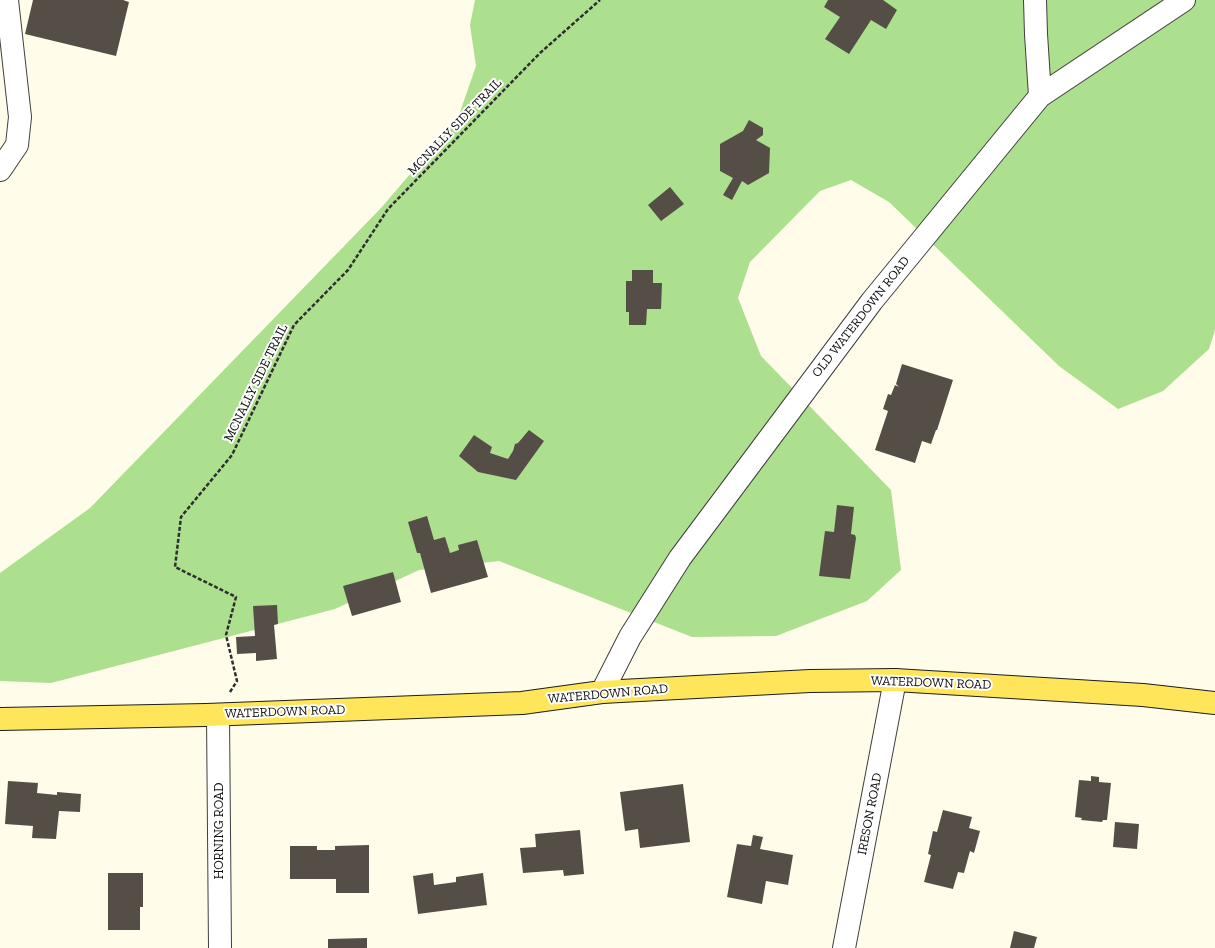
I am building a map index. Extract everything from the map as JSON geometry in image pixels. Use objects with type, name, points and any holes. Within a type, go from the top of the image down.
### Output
[{"type":"main road","name":"WATERDOWN ROAD","points":[[0,719],[223,706],[522,703],[602,692],[810,681],[895,680],[1143,694],[1215,703]]},
{"type":"street","points":[[0,170],[17,145],[20,117],[7,0]]},
{"type":"street","points":[[1035,0],[1040,96]]},
{"type":"street","name":"OLD WATERDOWN ROAD","points":[[602,692],[630,636],[680,558],[872,301],[1040,96],[1184,0]]},
{"type":"street","name":"IRESON ROAD","points":[[844,948],[895,680]]},
{"type":"street","name":"HORNING ROAD","points":[[220,948],[223,706]]},
{"type":"path","name":"MCNALLY SIDE TRAIL","points":[[223,706],[237,681],[226,635],[236,597],[175,567],[181,517],[232,455],[294,325],[348,270],[388,209],[540,53],[600,0]]},
{"type":"green space","points":[[475,0],[1215,0],[1215,330],[1209,349],[1163,391],[1118,409],[1059,366],[889,202],[851,180],[820,191],[750,262],[738,298],[761,356],[891,490],[901,570],[867,601],[776,636],[692,637],[499,561],[419,570],[335,609],[51,683],[0,681],[0,573],[90,508],[381,208],[458,118],[476,66],[470,25]]},
{"type":"building","points":[[33,0],[123,0],[129,2],[116,56],[25,34]]},
{"type":"building","points":[[828,0],[883,0],[897,10],[886,29],[871,20],[849,54],[825,39],[840,17],[824,7]]},
{"type":"building","points":[[749,120],[763,128],[763,135],[756,140],[770,148],[769,173],[748,185],[742,181],[732,200],[723,195],[733,178],[720,171],[720,144],[743,131]]},
{"type":"building","points":[[670,187],[684,204],[661,221],[648,205]]},
{"type":"building","points":[[632,270],[653,270],[653,283],[662,283],[661,309],[647,309],[646,325],[629,325],[629,312],[626,312],[626,281],[632,281]]},
{"type":"building","points":[[902,364],[953,380],[931,444],[922,441],[915,463],[875,450],[888,411],[883,409],[888,394],[891,395],[895,385],[899,387],[896,384]]},
{"type":"building","points":[[529,430],[544,441],[516,480],[478,472],[459,456],[474,435],[492,447],[490,453],[508,459],[515,444],[518,443]]},
{"type":"building","points":[[837,505],[854,507],[851,534],[855,535],[856,538],[850,579],[819,576],[825,531],[834,532]]},
{"type":"building","points":[[427,516],[434,540],[445,537],[450,553],[459,550],[458,545],[477,540],[488,577],[431,593],[420,553],[417,553],[408,522]]},
{"type":"building","points":[[393,572],[401,602],[352,616],[343,586]]},
{"type":"building","points":[[277,605],[278,624],[274,625],[277,659],[256,661],[256,653],[237,654],[236,637],[255,636],[253,606]]},
{"type":"building","points":[[1091,776],[1099,777],[1099,782],[1111,783],[1107,820],[1103,820],[1102,822],[1081,820],[1082,818],[1075,817],[1079,780],[1091,781]]},
{"type":"building","points":[[8,781],[38,783],[37,793],[57,795],[57,792],[81,794],[80,812],[59,811],[56,839],[32,838],[33,826],[5,824]]},
{"type":"building","points":[[683,784],[690,842],[640,848],[638,829],[625,831],[620,792]]},
{"type":"building","points":[[943,810],[972,817],[969,828],[980,831],[974,853],[970,851],[964,873],[958,872],[953,889],[924,882],[931,855],[928,854],[933,831],[937,832]]},
{"type":"building","points":[[1115,822],[1139,824],[1137,849],[1113,847]]},
{"type":"building","points":[[580,830],[584,874],[564,876],[563,870],[523,873],[520,848],[536,847],[535,834]]},
{"type":"building","points":[[753,835],[763,837],[760,849],[793,855],[788,885],[766,881],[762,904],[727,897],[737,844],[751,846]]},
{"type":"building","points":[[369,845],[369,893],[336,893],[336,879],[290,879],[290,846],[317,846],[317,850],[335,850],[335,846]]},
{"type":"building","points":[[108,873],[143,873],[143,907],[140,907],[140,930],[108,930]]},
{"type":"building","points":[[433,873],[434,885],[456,882],[456,877],[483,873],[487,905],[418,914],[413,876]]},
{"type":"building","points":[[1014,931],[1037,937],[1034,948],[1010,948]]},
{"type":"building","points":[[367,938],[367,948],[328,948],[328,939]]}]
